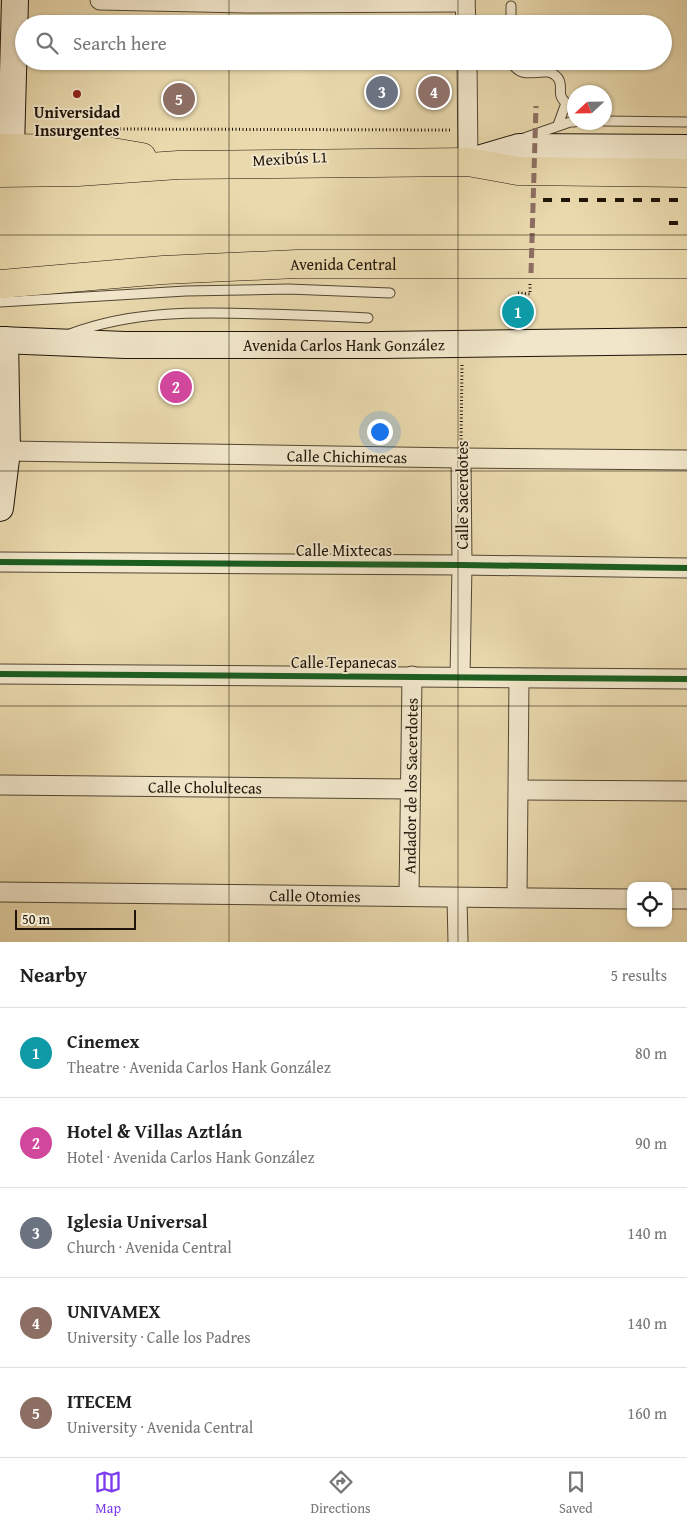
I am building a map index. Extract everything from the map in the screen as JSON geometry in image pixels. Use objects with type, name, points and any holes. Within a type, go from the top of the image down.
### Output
[{"type":"highway","points":[[6,148],[95,149],[178,165]]},
{"type":"highway","points":[[0,173],[78,172],[178,165],[415,162],[468,159],[518,171],[687,173]]},
{"type":"highway","name":"Avenida Central","points":[[0,284],[163,270],[288,264],[687,264]]},
{"type":"main road","points":[[6,148],[6,75],[15,0]]},
{"type":"main road","points":[[468,159],[519,147],[687,148]]},
{"type":"main road","points":[[0,508],[7,451],[2,340]]},
{"type":"main road","name":"Avenida Carlos Hank González","points":[[2,340],[125,345],[687,341]]},
{"type":"street","points":[[100,0],[246,3],[465,1],[466,15]]},
{"type":"street","points":[[467,70],[468,159]]},
{"type":"street","name":"Calle Chichimecas","points":[[7,451],[687,460]]},
{"type":"street","name":"Calle Sacerdotes","points":[[460,677],[461,458]]},
{"type":"street","name":"Calle Mixtecas","points":[[0,562],[687,568]]},
{"type":"street","name":"Calle Tepanecas","points":[[0,674],[687,679]]},
{"type":"street","name":"Andador de los Sacerdotes","points":[[409,896],[412,676]]},
{"type":"street","points":[[518,897],[519,678]]},
{"type":"street","name":"Calle Cholultecas","points":[[0,785],[410,789]]},
{"type":"street","points":[[519,790],[687,791]]},
{"type":"street","name":"Calle Otomies","points":[[0,892],[457,898],[627,898]]},
{"type":"street","points":[[457,898],[458,942]]},
{"type":"street","points":[[672,899],[687,899]]},
{"type":"lane","points":[[511,6],[511,15]]},
{"type":"lane","points":[[517,70],[520,73],[551,73],[557,76],[561,83],[561,95],[566,103],[558,126]]},
{"type":"lane","points":[[612,121],[687,122]]},
{"type":"lane","points":[[468,159],[567,124]]},
{"type":"lane","name":"Mexibús L1","points":[[275,174],[342,170],[415,162]]},
{"type":"lane","points":[[0,182],[84,181]]},
{"type":"lane","points":[[0,302],[195,291],[288,289],[390,293]]},
{"type":"lane","points":[[52,341],[107,322],[167,313],[244,313],[368,318]]},
{"type":"path","points":[[110,129],[457,130]]},
{"type":"path","points":[[518,293],[530,294]]},
{"type":"railway","points":[[543,200],[687,200]]},
{"type":"railway","points":[[669,223],[687,223]]},
{"type":"marked path","points":[[531,273],[536,106]]},
{"type":"cycle path","points":[[0,562],[687,568]]},
{"type":"cycle path","points":[[0,674],[687,679]]},
{"type":"place","name":"Iglesia Universal","points":[[382,92]]},
{"type":"place","name":"UNIVAMEX","points":[[434,92]]},
{"type":"place","name":"Universidad Insurgentes","points":[[77,94]]},
{"type":"place","name":"ITECEM","points":[[179,99]]},
{"type":"place","name":"Cinemex","points":[[518,312]]},
{"type":"place","name":"Hotel & Villas Aztlán","points":[[176,387]]}]
